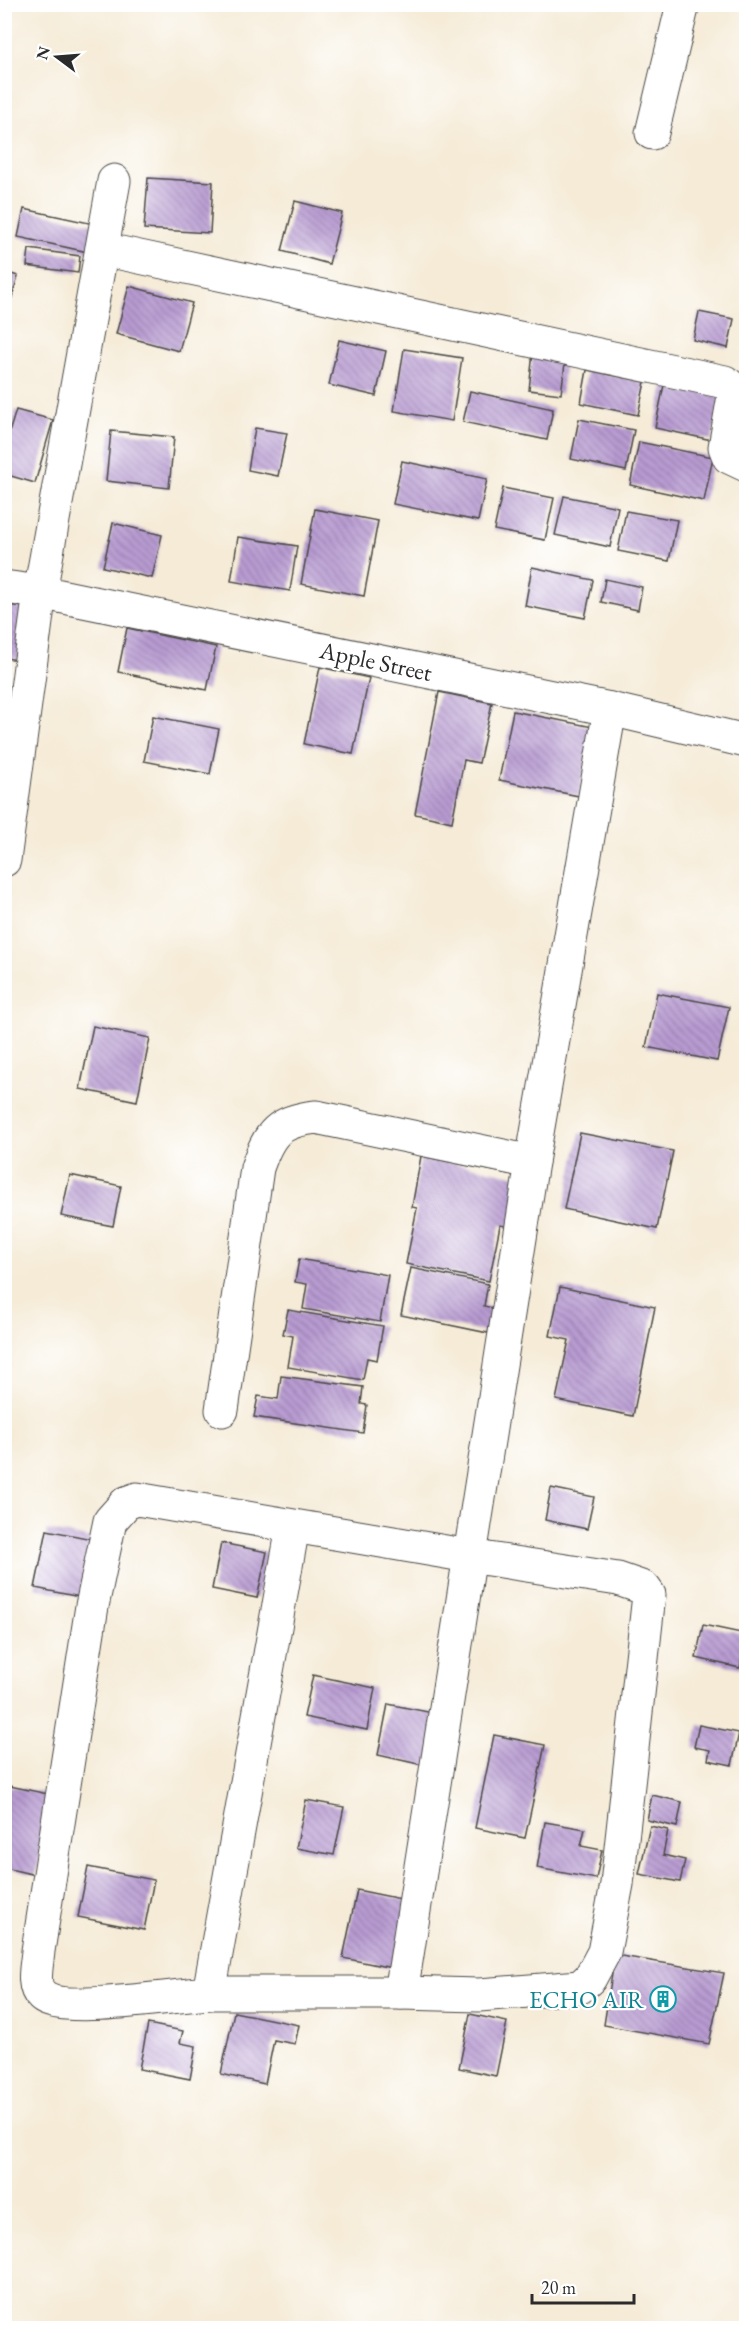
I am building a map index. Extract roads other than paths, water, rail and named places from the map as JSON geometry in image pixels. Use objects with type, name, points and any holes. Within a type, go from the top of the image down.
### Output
[{"type":"street","points":[[652,133],[684,4]]},
{"type":"street","points":[[4,860],[40,592],[114,181]]},
{"type":"street","points":[[102,249],[725,382],[734,389],[735,396],[725,447],[729,457],[747,465]]},
{"type":"street","name":"Apple Street","points":[[4,587],[40,592],[610,709],[747,741]]},
{"type":"street","points":[[400,1993],[532,1162],[610,709]]},
{"type":"street","points":[[222,1410],[257,1168],[265,1144],[278,1128],[297,1119],[316,1118],[532,1162]]},
{"type":"street","points":[[137,1499],[157,1502],[469,1556],[618,1579],[644,1587],[649,1594],[617,1884],[604,1952],[590,1978],[580,1987],[479,1995],[209,1993],[87,2005],[49,2001],[42,1996],[35,1982],[38,1951],[92,1606],[110,1521],[126,1503],[137,1499]]},
{"type":"street","points":[[209,1993],[293,1527]]},
{"type":"place","name":"ECHO AIR","points":[[663,1999]]}]
